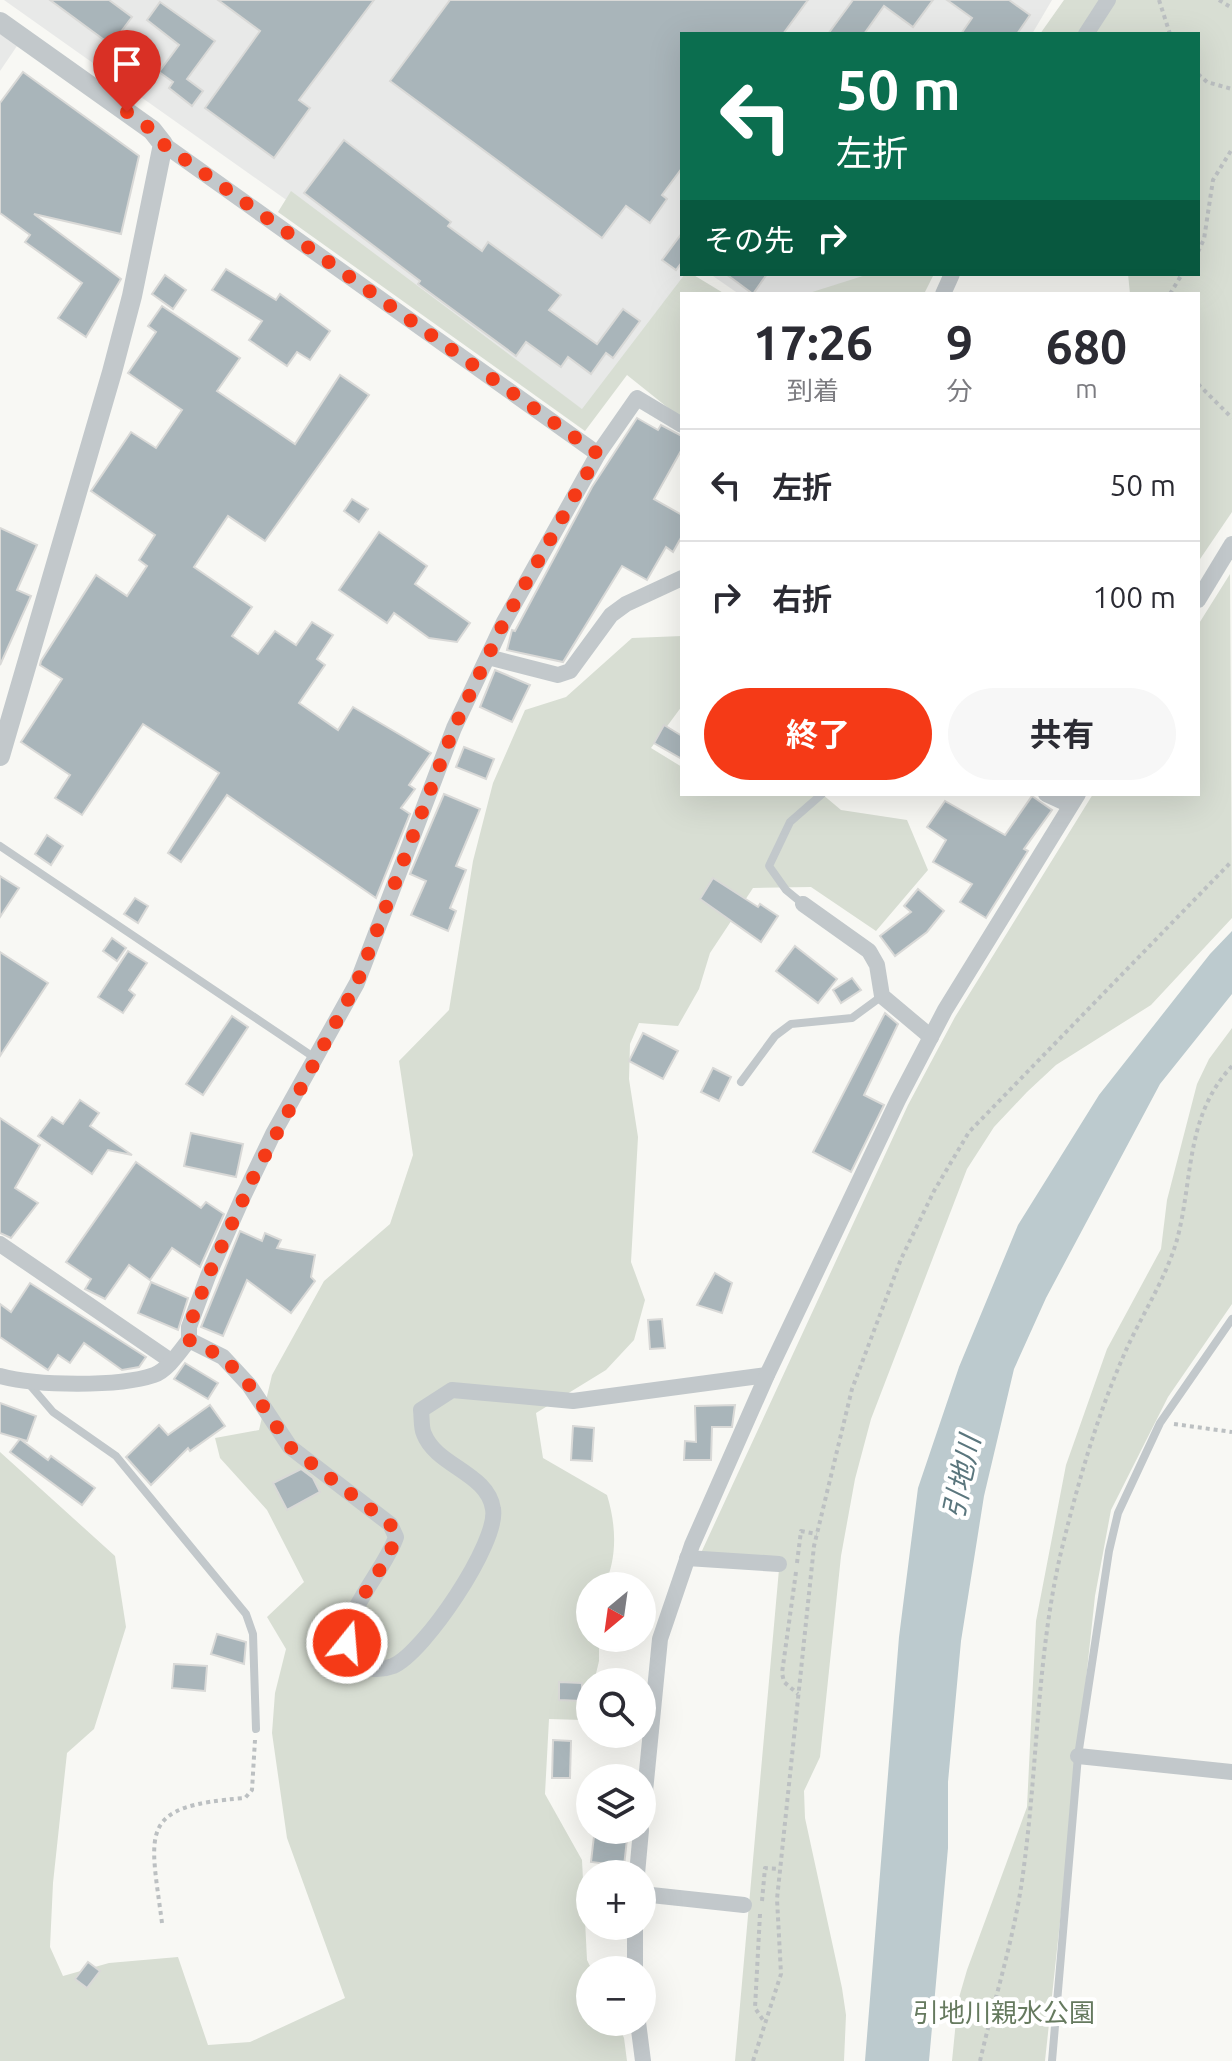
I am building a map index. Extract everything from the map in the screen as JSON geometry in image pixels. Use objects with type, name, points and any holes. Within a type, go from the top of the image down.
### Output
[{"type":"street","points":[[1087,32],[1108,0]]},
{"type":"street","points":[[0,22],[152,130],[163,144],[598,454]]},
{"type":"street","points":[[0,756],[120,342],[163,144]]},
{"type":"street","points":[[0,1376],[29,1384],[156,1374],[189,1340],[189,1327],[237,1212],[357,983],[436,769],[488,657],[598,454],[637,398],[680,424]]},
{"type":"street","points":[[1200,597],[1230,553]]},
{"type":"street","points":[[488,657],[558,675],[570,671],[611,615],[626,604],[680,579]]},
{"type":"street","points":[[648,1764],[660,1639],[687,1558],[767,1375],[931,1037],[1074,800]]},
{"type":"street","points":[[803,904],[869,951],[877,965],[882,996],[931,1037]]},
{"type":"street","points":[[0,1244],[171,1361]]},
{"type":"street","points":[[189,1340],[223,1357],[290,1447],[390,1524],[396,1537],[391,1554],[347,1625],[347,1643],[357,1666],[375,1670],[395,1665],[440,1621],[492,1534],[494,1508],[485,1489],[427,1442],[421,1410],[452,1390],[573,1401],[767,1375]]},
{"type":"street","points":[[687,1558],[779,1564]]},
{"type":"street","points":[[1078,1756],[1232,1772]]},
{"type":"street","points":[[656,1896],[744,1905]]},
{"type":"street","points":[[640,2036],[643,2061]]},
{"type":"lane","points":[[803,904],[786,890],[769,866],[790,822],[820,796]]},
{"type":"lane","points":[[0,846],[315,1058]]},
{"type":"lane","points":[[741,1082],[775,1036],[791,1024],[852,1018],[882,996]]},
{"type":"lane","points":[[1052,2061],[1078,1756],[1109,1551],[1118,1513],[1160,1423],[1232,1319]]},
{"type":"lane","points":[[29,1384],[53,1412],[116,1456],[246,1614],[253,1634],[256,1729]]},
{"type":"path","points":[[1159,0],[1169,32]]},
{"type":"path","points":[[1219,0],[1232,8]]},
{"type":"path","points":[[1200,76],[1207,82],[1232,89]]},
{"type":"path","points":[[1200,248],[1213,180],[1232,149]]},
{"type":"path","points":[[1200,386],[1232,418]]},
{"type":"path","points":[[753,2061],[781,1974],[777,1924],[780,1869],[817,1534],[852,1389],[901,1259],[955,1152],[969,1132],[1232,861]]},
{"type":"path","points":[[980,2061],[1018,1913],[1037,1759],[1046,1634],[1072,1508],[1110,1389],[1178,1236],[1199,1119],[1232,1066]]},
{"type":"path","points":[[1160,1423],[1232,1432]]},
{"type":"path","points":[[798,1694],[784,1682],[782,1673],[801,1531],[817,1534]]},
{"type":"path","points":[[162,1923],[154,1835],[166,1816],[190,1805],[245,1798],[252,1790],[256,1729]]},
{"type":"path","points":[[765,2023],[755,2008],[761,1907],[765,1868],[780,1869]]},
{"type":"shaded area","points":[[4,0],[1052,0],[1033,32],[680,32],[680,276],[689,276],[583,410]]},
{"type":"shaded area","points":[[0,34],[17,46],[0,71]]},
{"type":"shaded area","points":[[713,276],[878,276],[845,292],[736,292]]},
{"type":"green space","points":[[1064,0],[1232,0],[1232,512],[1200,559],[1200,292],[1130,292],[1128,276],[1200,276],[1200,32],[1041,32]]},
{"type":"green space","points":[[291,191],[582,409],[683,276],[695,276],[722,292],[680,292],[680,417],[627,375],[585,431],[278,212]]},
{"type":"green space","points":[[863,276],[933,276],[925,292],[812,292]]},
{"type":"green space","name":"引地川親水公園","points":[[1230,574],[1232,918],[1151,1005],[1056,1065],[1027,1092],[994,1127],[967,1169],[871,1419],[855,1479],[841,1556],[820,1757],[804,1791],[805,1818],[846,2015],[844,2061],[735,2061],[780,1558],[701,1553],[908,1105],[955,1017],[1092,796],[1200,796],[1200,622]]},
{"type":"green space","points":[[680,636],[680,709],[651,748],[680,766],[680,796],[824,796],[841,810],[907,820],[928,870],[876,931],[811,887],[753,888],[710,953],[699,989],[678,1026],[639,1023],[630,1044],[629,1079],[638,1137],[631,1262],[645,1300],[634,1340],[606,1370],[536,1413],[543,1458],[607,1495],[612,1518],[614,1541],[610,1572],[576,1572],[576,1652],[599,1652],[599,1661],[597,1668],[576,1668],[576,1720],[549,1719],[545,1794],[582,1860],[576,1860],[576,1940],[586,1940],[587,1956],[576,1956],[576,2036],[623,2036],[627,2061],[0,2061],[0,1452],[115,1556],[126,1627],[94,1729],[67,1753],[53,1883],[50,1947],[63,1976],[109,1963],[178,1957],[208,2045],[250,2042],[345,1998],[287,1838],[272,1733],[275,1693],[286,1649],[267,1617],[304,1582],[267,1510],[220,1458],[215,1438],[259,1430],[272,1375],[324,1281],[390,1224],[413,1155],[399,1061],[449,1010],[473,861],[493,783],[525,710],[566,697],[632,638]]},
{"type":"green space","name":"引地川親水公園","points":[[1232,1028],[1232,1304],[1168,1397],[1111,1510],[1095,1596],[1045,2061],[952,2061],[958,2001],[967,1970],[1027,1807],[1036,1621],[1066,1465],[1107,1349],[1161,1249],[1167,1200],[1197,1084],[1209,1059]]},
{"type":"water","name":"引地川","points":[[1232,931],[1232,994],[1160,1084],[1046,1298],[1014,1369],[984,1496],[961,1641],[948,1782],[948,1848],[929,2061],[865,2061],[899,1637],[918,1488],[959,1367],[1018,1225],[1099,1095],[1210,954]]},
{"type":"building","points":[[50,0],[109,0],[132,17],[111,45]]},
{"type":"building","points":[[218,0],[374,0],[299,100],[310,108],[274,158],[205,108],[260,31]]},
{"type":"building","points":[[450,0],[808,0],[784,32],[680,32],[680,171],[662,195],[667,199],[650,223],[626,206],[602,238],[390,81]]},
{"type":"building","points":[[853,0],[933,0],[913,27],[884,6],[865,32],[829,32]]},
{"type":"building","points":[[947,0],[1009,0],[1030,15],[1018,32],[962,32],[972,18]]},
{"type":"building","points":[[160,2],[215,41],[187,79],[203,91],[192,106],[169,88],[173,82],[159,72],[179,45],[147,20]]},
{"type":"building","points":[[23,72],[139,156],[121,234],[34,214],[121,279],[86,337],[58,318],[82,283],[25,242],[30,235],[0,213],[0,103]]},
{"type":"building","points":[[344,140],[451,222],[448,226],[482,251],[488,242],[561,295],[549,310],[597,344],[623,309],[640,321],[613,358],[606,353],[591,374],[568,357],[561,367],[526,342],[516,356],[418,284],[420,281],[304,193]]},
{"type":"building","points":[[680,236],[680,265],[676,270],[662,260]]},
{"type":"building","points":[[226,269],[276,300],[280,294],[330,331],[310,360],[297,352],[287,366],[249,340],[262,321],[212,290]]},
{"type":"building","points":[[165,275],[186,290],[173,309],[152,294]]},
{"type":"building","points":[[729,276],[766,276],[754,292]]},
{"type":"building","points":[[162,306],[240,358],[217,391],[295,444],[340,375],[369,395],[265,541],[228,516],[194,567],[252,607],[232,636],[258,654],[275,631],[296,645],[312,622],[333,635],[317,659],[325,665],[299,703],[338,730],[353,707],[431,753],[409,785],[415,789],[401,808],[410,814],[376,898],[227,795],[181,862],[168,853],[219,773],[143,724],[82,815],[55,798],[70,775],[21,742],[62,679],[40,665],[41,661],[96,575],[127,596],[147,566],[139,560],[155,535],[91,491],[131,432],[156,448],[182,410],[128,373],[156,332],[148,326]]},
{"type":"building","points":[[637,418],[658,430],[661,425],[680,435],[680,453],[654,499],[680,514],[680,540],[673,552],[666,547],[647,580],[622,566],[563,662],[507,650],[512,630],[515,631],[592,487]]},
{"type":"building","points":[[352,499],[368,509],[359,522],[344,511]]},
{"type":"building","points":[[0,528],[37,545],[17,590],[31,596],[0,665]]},
{"type":"building","points":[[379,532],[427,566],[415,584],[470,623],[457,642],[429,638],[394,613],[387,623],[339,590]]},
{"type":"building","points":[[495,670],[530,685],[512,722],[480,707]]},
{"type":"building","points":[[664,725],[680,735],[680,758],[654,743]]},
{"type":"building","points":[[464,747],[494,759],[486,779],[456,767]]},
{"type":"building","points":[[444,794],[480,809],[456,866],[466,870],[450,908],[456,911],[448,931],[411,915],[426,881],[410,874]]},
{"type":"building","points":[[1032,796],[1052,810],[1024,849],[1028,851],[986,918],[960,902],[972,884],[933,862],[946,840],[927,827],[945,801],[1005,835]]},
{"type":"building","points":[[47,835],[63,846],[51,865],[35,854]]},
{"type":"building","points":[[0,876],[19,888],[0,917]]},
{"type":"building","points":[[713,878],[778,916],[761,942],[700,899]]},
{"type":"building","points":[[918,889],[944,911],[927,932],[895,956],[880,936],[911,912],[904,906]]},
{"type":"building","points":[[135,898],[148,906],[138,923],[124,914]]},
{"type":"building","points":[[112,938],[126,948],[117,961],[103,951]]},
{"type":"building","points":[[795,946],[837,979],[818,1003],[776,971]]},
{"type":"building","points":[[128,951],[147,963],[129,990],[135,995],[123,1013],[98,997]]},
{"type":"building","points":[[0,952],[48,983],[0,1056]]},
{"type":"building","points":[[852,978],[861,990],[841,1003],[833,990]]},
{"type":"building","points":[[885,1013],[898,1024],[864,1095],[884,1105],[851,1172],[813,1152]]},
{"type":"building","points":[[232,1016],[248,1027],[203,1095],[186,1084]]},
{"type":"building","points":[[643,1033],[678,1051],[663,1079],[629,1061]]},
{"type":"building","points":[[713,1068],[731,1077],[719,1101],[701,1092]]},
{"type":"building","points":[[80,1100],[99,1113],[90,1126],[132,1155],[108,1150],[92,1174],[38,1136],[52,1117],[63,1124]]},
{"type":"building","points":[[0,1118],[40,1145],[15,1188],[38,1203],[11,1238],[0,1233]]},
{"type":"building","points":[[191,1133],[243,1144],[236,1177],[184,1166]]},
{"type":"building","points":[[136,1162],[201,1208],[206,1202],[224,1214],[200,1267],[172,1248],[150,1280],[129,1265],[105,1299],[85,1289],[91,1279],[66,1262]]},
{"type":"building","points":[[240,1231],[262,1241],[265,1233],[281,1240],[277,1248],[315,1255],[311,1277],[315,1281],[291,1313],[247,1280],[223,1336],[201,1327]]},
{"type":"building","points":[[715,1273],[732,1283],[722,1313],[697,1305]]},
{"type":"building","points":[[151,1282],[188,1298],[178,1330],[138,1313]]},
{"type":"building","points":[[30,1283],[146,1357],[139,1367],[122,1370],[84,1343],[70,1363],[58,1355],[48,1370],[0,1337],[0,1304],[11,1312]]},
{"type":"building","points":[[662,1319],[665,1348],[650,1349],[648,1320]]},
{"type":"building","points":[[185,1363],[218,1383],[208,1399],[174,1379]]},
{"type":"building","points":[[0,1403],[36,1416],[27,1441],[0,1433]]},
{"type":"building","points":[[210,1405],[225,1426],[190,1451],[188,1448],[151,1485],[126,1457],[159,1425],[168,1435]]},
{"type":"building","points":[[735,1405],[732,1427],[712,1427],[711,1460],[684,1460],[685,1441],[696,1442],[695,1406]]},
{"type":"building","points":[[573,1426],[594,1428],[592,1461],[571,1460]]},
{"type":"building","points":[[20,1439],[48,1460],[51,1456],[95,1488],[82,1505],[10,1452]]},
{"type":"building","points":[[301,1469],[313,1478],[320,1492],[287,1510],[273,1483]]},
{"type":"building","points":[[217,1634],[246,1642],[244,1664],[211,1654]]},
{"type":"building","points":[[174,1664],[207,1666],[205,1691],[172,1688]]},
{"type":"building","points":[[559,1682],[576,1683],[576,1701],[559,1700]]},
{"type":"building","points":[[553,1740],[571,1741],[570,1778],[552,1778]]},
{"type":"building","points":[[593,1844],[626,1844],[625,1860],[591,1860]]},
{"type":"building","points":[[88,1962],[100,1971],[87,1988],[75,1979]]},
{"type":"route","points":[[127,112],[152,130],[163,144],[598,454],[504,622],[454,728],[357,983],[273,1134],[208,1276],[189,1327],[189,1340],[223,1357],[249,1385],[290,1447],[327,1479],[390,1524],[396,1537],[391,1554],[347,1625],[347,1643]]}]
